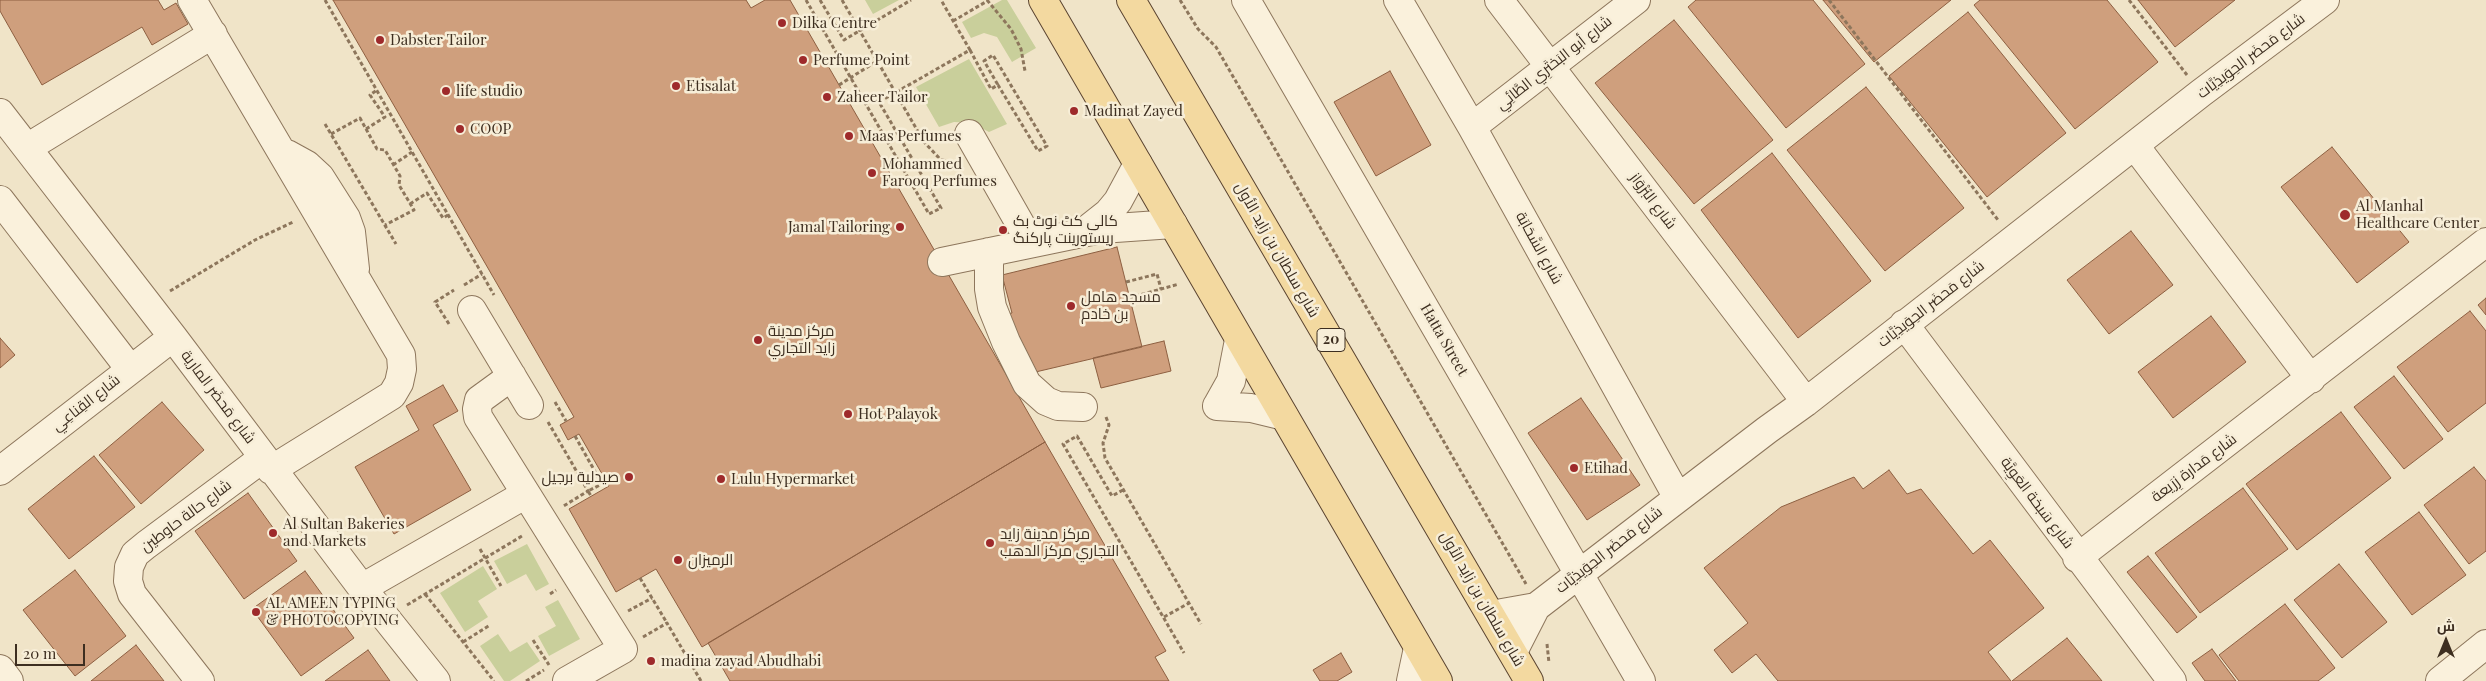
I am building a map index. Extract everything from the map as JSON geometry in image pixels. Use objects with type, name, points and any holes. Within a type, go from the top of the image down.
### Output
[{"type":"main road","points":[[1043,0],[1438,681]]},
{"type":"main road","name":"شارع سلطان بن زايد الأول","points":[[1131,0],[1491,615],[1514,652],[1540,674]]},
{"type":"street","name":"شارع حالة حاوطين","points":[[192,0],[401,355],[402,369],[400,383],[392,395],[381,404],[267,464],[156,537],[135,554],[129,567],[128,581],[132,594],[200,681]]},
{"type":"street","name":"Hatta Street","points":[[1246,0],[1641,681]]},
{"type":"street","name":"شارع السَّحَابَة","points":[[1398,0],[1472,127],[1678,498]]},
{"type":"street","name":"شارع البُرْوَاز","points":[[1499,0],[1806,402]]},
{"type":"street","name":"شارع أبو البَختَرِي الطَّائِي","points":[[1472,127],[1636,0]]},
{"type":"street","name":"شارع مَحضَر الحِوَيذِيَّات","points":[[1491,615],[1579,574],[1806,402],[2201,93],[2325,0]]},
{"type":"street","points":[[26,148],[213,34]]},
{"type":"street","name":"شارع مَحضَر المارية","points":[[0,113],[173,337],[362,588],[436,681]]},
{"type":"street","points":[[969,134],[1031,243]]},
{"type":"street","points":[[2135,146],[2311,379]]},
{"type":"street","points":[[282,153],[299,160],[314,170],[326,184],[352,232],[356,278]]},
{"type":"street","points":[[1083,232],[1108,212],[1118,200],[1138,164]]},
{"type":"street","points":[[0,200],[130,369]]},
{"type":"street","points":[[942,262],[1119,226],[1173,224]]},
{"type":"street","name":"شارع مَدارة زِرَيعة","points":[[2077,558],[2486,242]]},
{"type":"street","points":[[988,252],[988,289],[992,308],[1006,342],[1027,384],[1036,393],[1052,403],[1070,408],[1083,407]]},
{"type":"street","points":[[472,310],[512,376],[540,400]]},
{"type":"street","name":"شارع سَبخة العَوِيَّة","points":[[1904,324],[2077,558],[2172,681]]},
{"type":"street","name":"شارع القِناعِي","points":[[0,471],[173,337]]},
{"type":"street","points":[[1239,340],[1230,381],[1217,406],[1251,408],[1284,416]]},
{"type":"street","points":[[512,376],[479,400],[477,409],[482,424],[526,494],[556,519],[623,649],[558,674]]},
{"type":"street","points":[[362,588],[526,494]]},
{"type":"street","name":"شارع مَحضَر الحِوَيذِيَّات","points":[[1514,652],[1532,597]]},
{"type":"street","points":[[2440,681],[2486,644]]},
{"type":"street","points":[[1411,681],[1418,648]]},
{"type":"street","points":[[0,669],[9,681]]},
{"type":"path","points":[[325,0],[497,300]]},
{"type":"path","points":[[806,0],[929,214],[941,208],[879,102],[970,50]]},
{"type":"path","points":[[820,0],[844,40],[859,29],[911,0]]},
{"type":"path","points":[[842,0],[924,142],[940,159],[962,166],[974,165],[985,161]]},
{"type":"path","points":[[941,0],[991,89],[998,85]]},
{"type":"path","points":[[953,21],[988,0],[1011,29],[1020,49],[1025,71]]},
{"type":"path","points":[[1180,0],[1198,29],[1216,47],[1532,597]]},
{"type":"path","points":[[1829,0],[2013,240]]},
{"type":"path","points":[[2129,0],[2201,93]]},
{"type":"path","points":[[994,55],[1047,146],[1038,151],[998,85],[984,60],[994,55]]},
{"type":"path","points":[[839,85],[878,61]]},
{"type":"path","points":[[366,129],[384,117],[370,95],[377,90]]},
{"type":"path","points":[[331,134],[360,118],[377,149],[385,150],[394,165],[400,176],[399,185],[414,210],[385,225]]},
{"type":"path","points":[[325,124],[396,244]]},
{"type":"path","points":[[394,165],[412,152]]},
{"type":"path","points":[[410,204],[427,193],[442,218],[448,214]]},
{"type":"path","points":[[148,305],[255,240],[317,211]]},
{"type":"path","points":[[1126,282],[1157,274],[1161,289]]},
{"type":"path","points":[[1130,298],[1203,277]]},
{"type":"path","points":[[566,421],[540,400],[536,416],[542,412],[591,496]]},
{"type":"path","points":[[1083,407],[1098,408],[1108,419],[1109,425],[1103,451],[1123,490],[1201,624]]},
{"type":"path","points":[[385,617],[556,519],[562,507],[602,484],[575,436]]},
{"type":"path","points":[[1123,490],[1112,496],[1077,436],[1063,444],[1184,653]]},
{"type":"path","points":[[467,528],[501,586]]},
{"type":"path","points":[[640,578],[701,681]]},
{"type":"path","points":[[425,594],[494,681]]},
{"type":"path","points":[[624,614],[652,598]]},
{"type":"path","points":[[1164,617],[1189,603]]},
{"type":"path","points":[[623,649],[667,623]]},
{"type":"path","points":[[463,642],[490,625]]},
{"type":"path","points":[[533,640],[558,674]]},
{"type":"path","points":[[1540,674],[1547,641]]},
{"type":"green space","points":[[865,0],[899,0],[873,14]]},
{"type":"green space","points":[[1002,0],[1007,0],[1036,48],[1012,62],[997,37],[984,33],[971,38],[962,22]]},
{"type":"green space","points":[[969,59],[1007,124],[989,132],[972,123],[954,122],[939,127],[916,87]]},
{"type":"green space","points":[[527,544],[549,584],[536,591],[526,574],[507,584],[494,561]]},
{"type":"green space","points":[[483,566],[497,589],[478,601],[488,617],[465,632],[440,593]]},
{"type":"green space","points":[[558,600],[580,639],[549,656],[538,636],[556,626],[545,607]]},
{"type":"green space","points":[[498,634],[510,652],[527,642],[540,661],[510,681],[504,681],[480,646]]},
{"type":"building","points":[[0,0],[158,0],[164,10],[176,3],[188,24],[152,45],[142,27],[42,85],[0,11]]},
{"type":"building","name":"مركز مدينة زايد التجاري","points":[[333,0],[746,0],[751,8],[765,0],[790,0],[1045,442],[702,647],[656,569],[616,592],[569,509],[609,486],[579,434],[568,440],[560,425],[574,417]]},
{"type":"building","points":[[1696,0],[1813,0],[1865,64],[1786,128],[1688,7]]},
{"type":"building","points":[[1823,0],[1951,0],[1874,62]]},
{"type":"building","points":[[1980,0],[2107,0],[2158,62],[2075,129],[1974,5]]},
{"type":"building","points":[[2138,0],[2235,0],[2175,47]]},
{"type":"building","points":[[1968,12],[2066,133],[1987,197],[1889,76]]},
{"type":"building","points":[[1674,20],[1773,140],[1694,204],[1595,83]]},
{"type":"building","points":[[1390,71],[1431,145],[1376,176],[1334,102]]},
{"type":"building","points":[[1866,87],[1964,208],[1885,271],[1787,150]]},
{"type":"building","name":"Al Manhal Healthcare Center","points":[[2332,147],[2409,242],[2357,283],[2281,187]]},
{"type":"building","points":[[1772,153],[1871,281],[1798,338],[1701,210]]},
{"type":"building","points":[[2131,231],[2173,285],[2109,334],[2067,280]]},
{"type":"building","name":"مسجد هامل بن خادم","points":[[1117,247],[1142,347],[1027,374],[1007,314],[1012,313],[1002,275]]},
{"type":"building","points":[[2486,298],[2486,315],[2478,305]]},
{"type":"building","points":[[2470,311],[2486,331],[2486,403],[2448,432],[2397,367]]},
{"type":"building","points":[[2211,316],[2246,362],[2173,418],[2138,372]]},
{"type":"building","points":[[0,338],[15,355],[0,368]]},
{"type":"building","points":[[1164,341],[1171,371],[1101,388],[1093,358]]},
{"type":"building","points":[[2394,376],[2443,439],[2404,469],[2354,407]]},
{"type":"building","points":[[443,385],[458,411],[433,425],[471,490],[394,534],[355,467],[419,430],[406,406]]},
{"type":"building","points":[[1581,398],[1640,485],[1587,520],[1528,433]]},
{"type":"building","points":[[162,402],[204,450],[141,504],[99,455]]},
{"type":"building","points":[[2341,412],[2391,478],[2297,550],[2246,484]]},
{"type":"building","name":"مركز مدينة زايد التجاري مركز الدهب","points":[[1045,442],[1166,651],[1155,657],[1169,681],[730,681],[708,643]]},
{"type":"building","points":[[94,456],[135,507],[69,559],[28,509]]},
{"type":"building","points":[[2474,467],[2486,481],[2486,551],[2469,564],[2424,505]]},
{"type":"building","points":[[1889,470],[1907,494],[1921,489],[1973,554],[1990,540],[2044,608],[1988,652],[2011,681],[1778,681],[1756,654],[1732,673],[1714,650],[1748,623],[1704,568],[1781,507],[1854,477],[1863,489]]},
{"type":"building","points":[[2243,488],[2288,549],[2200,613],[2155,553]]},
{"type":"building","points":[[248,493],[297,561],[244,599],[195,531]]},
{"type":"building","points":[[2419,512],[2466,575],[2412,615],[2365,552]]},
{"type":"building","points":[[2148,556],[2197,617],[2177,633],[2127,572]]},
{"type":"building","points":[[2339,564],[2387,622],[2342,658],[2294,600]]},
{"type":"building","points":[[75,570],[126,636],[75,676],[23,610]]},
{"type":"building","points":[[305,571],[354,638],[301,676],[252,609]]},
{"type":"building","points":[[2285,604],[2335,668],[2318,681],[2239,681],[2219,655]]},
{"type":"building","points":[[2067,638],[2102,681],[2012,681]]},
{"type":"building","points":[[136,645],[164,681],[91,681]]},
{"type":"building","points":[[2212,649],[2236,681],[2205,681],[2192,663]]},
{"type":"building","points":[[368,650],[390,681],[325,681]]},
{"type":"building","points":[[1341,653],[1352,672],[1337,681],[1320,681],[1313,670]]},
{"type":"place","name":"Dilka Centre","points":[[782,23]]},
{"type":"place","name":"Dabster Tailor","points":[[380,40]]},
{"type":"place","name":"Perfume Point","points":[[803,60]]},
{"type":"place","name":"Etisalat","points":[[676,86]]},
{"type":"place","name":"life studio","points":[[446,91]]},
{"type":"place","name":"Zaheer Tailor","points":[[827,97]]},
{"type":"place","name":"Madinat Zayed","points":[[1074,111]]},
{"type":"place","name":"COOP","points":[[460,129]]},
{"type":"place","name":"Maas Perfumes","points":[[849,136]]},
{"type":"place","name":"Mohammed Farooq Perfumes","points":[[872,173]]},
{"type":"place","name":"Al Manhal Healthcare Center","points":[[2345,215]]},
{"type":"place","name":"Jamal Tailoring","points":[[900,227]]},
{"type":"place","name":"کالی کٹ نوٹ بک ریستورینت پارکنگ","points":[[1003,230]]},
{"type":"place","name":"مسجد هامل بن خادم","points":[[1071,306]]},
{"type":"place","name":"مركز مدينة زايد التجاري","points":[[758,340]]},
{"type":"place","name":"Hot Palayok","points":[[848,414]]},
{"type":"place","name":"Etihad","points":[[1574,468]]},
{"type":"place","name":"صيدلية برجيل","points":[[629,477]]},
{"type":"place","name":"Lulu Hypermarket","points":[[721,479]]},
{"type":"place","name":"Al Sultan Bakeries and Markets","points":[[273,533]]},
{"type":"place","name":"مركز مدينة زايد التجاري مركز الدهب","points":[[990,543]]},
{"type":"place","name":"الرميزان","points":[[678,560]]},
{"type":"place","name":"AL AMEEN TYPING & PHOTOCOPYING","points":[[256,612]]},
{"type":"place","name":"madina zayad Abudhabi","points":[[651,661]]}]
